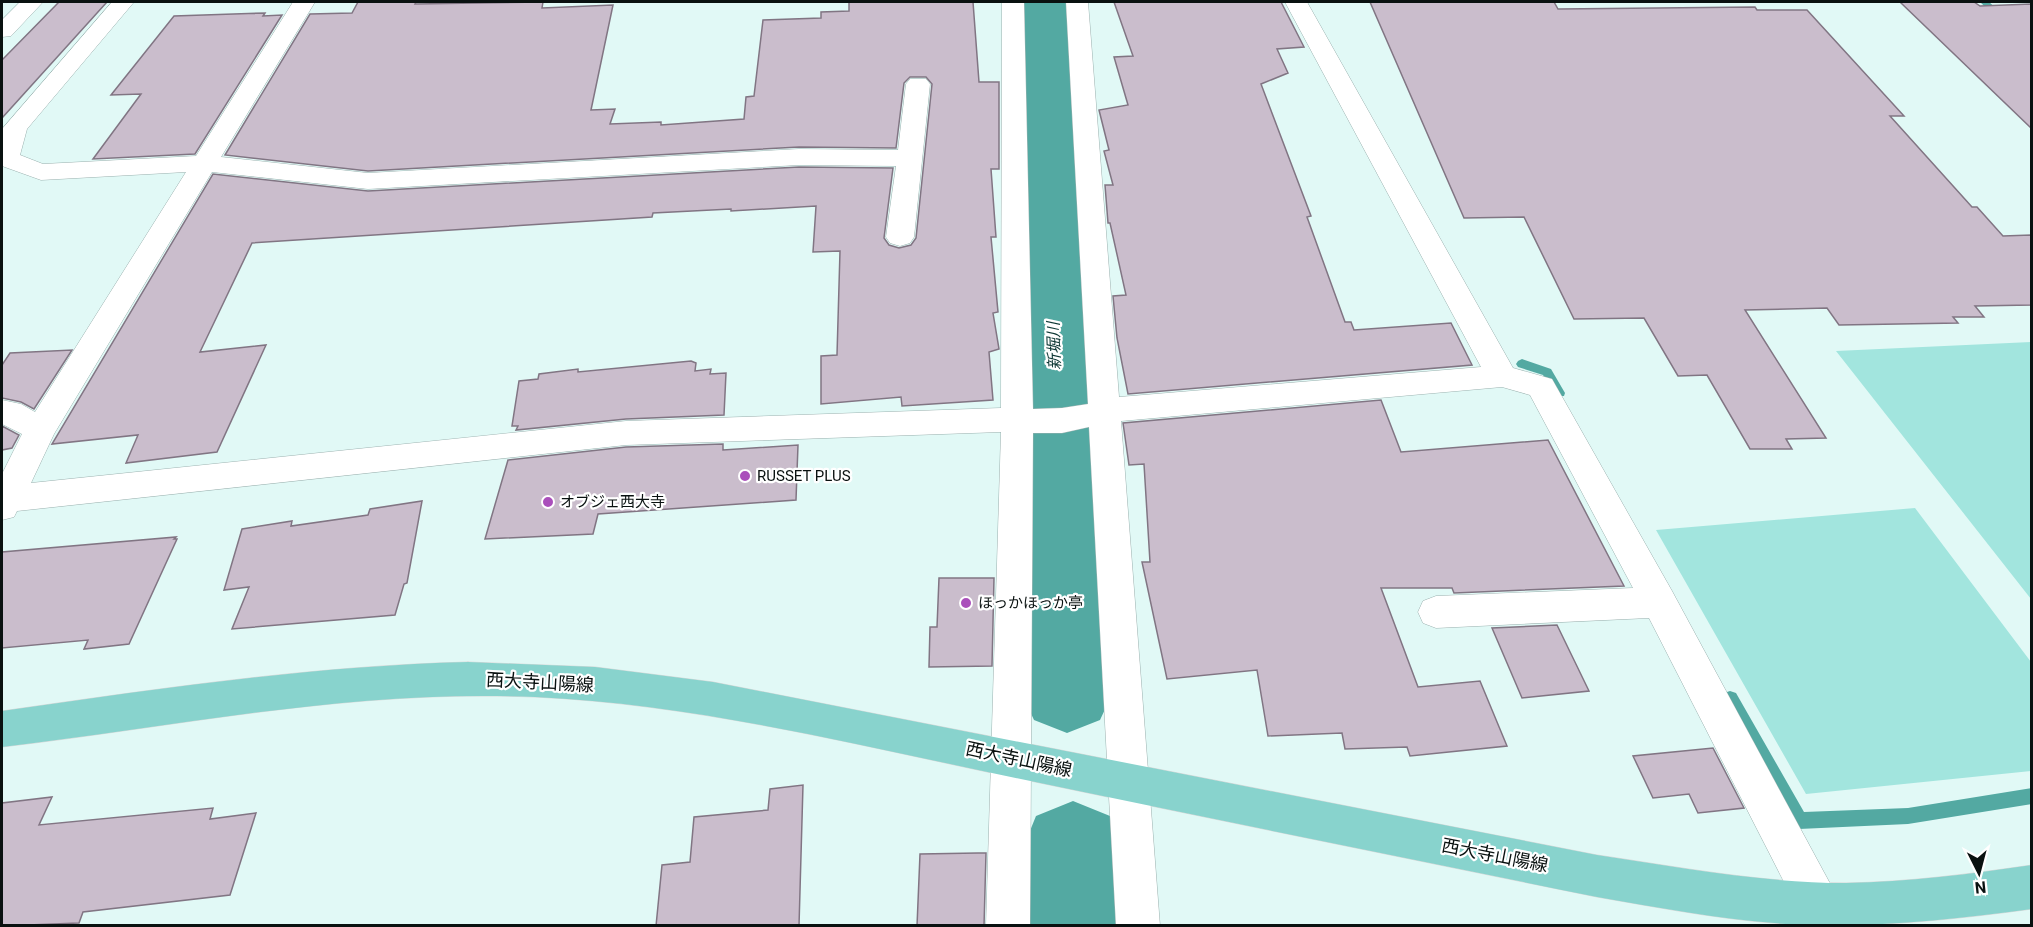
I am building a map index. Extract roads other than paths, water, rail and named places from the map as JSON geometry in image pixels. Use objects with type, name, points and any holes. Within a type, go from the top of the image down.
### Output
[{"type":"main road","name":"西大寺山陽線","points":[[2,729],[298,688],[422,678],[536,680],[649,689],[795,712],[1597,876],[1707,892],[1818,904],[1941,900],[2031,887]]},
{"type":"street","points":[[3,31],[32,2]]},
{"type":"street","points":[[123,2],[8,129],[6,159],[41,172],[204,163],[368,181],[799,157],[909,158]]},
{"type":"street","points":[[4,503],[40,430],[303,2]]},
{"type":"street","points":[[1008,926],[1010,757],[1022,420],[1013,2]]},
{"type":"street","points":[[1077,2],[1098,413],[1138,926]]},
{"type":"street","points":[[1296,2],[1502,376]]},
{"type":"street","points":[[900,237],[918,84]]},
{"type":"street","points":[[4,503],[626,433],[1022,420],[1502,376],[1541,387],[1659,602],[1818,904]]},
{"type":"street","points":[[2,412],[10,412],[40,430]]},
{"type":"street","points":[[1436,612],[1659,602]]},
{"type":"waterway","name":"新堀川","points":[[1041,2],[1067,690]]},
{"type":"waterway","points":[[1984,2],[2001,17]]},
{"type":"waterway","points":[[1522,364],[1547,372],[1559,393]]},
{"type":"waterway","points":[[1057,401],[1082,399]]},
{"type":"waterway","points":[[1730,698],[1799,821],[1908,816],[2032,796]]},
{"type":"waterway","name":"新堀川","points":[[1073,853],[1075,926]]},
{"type":"place","name":"RUSSET PLUS","points":[[745,476]]},
{"type":"place","name":"オブジェ西大寺","points":[[548,502]]},
{"type":"place","name":"ほっかほっか亭","points":[[966,603]]}]
